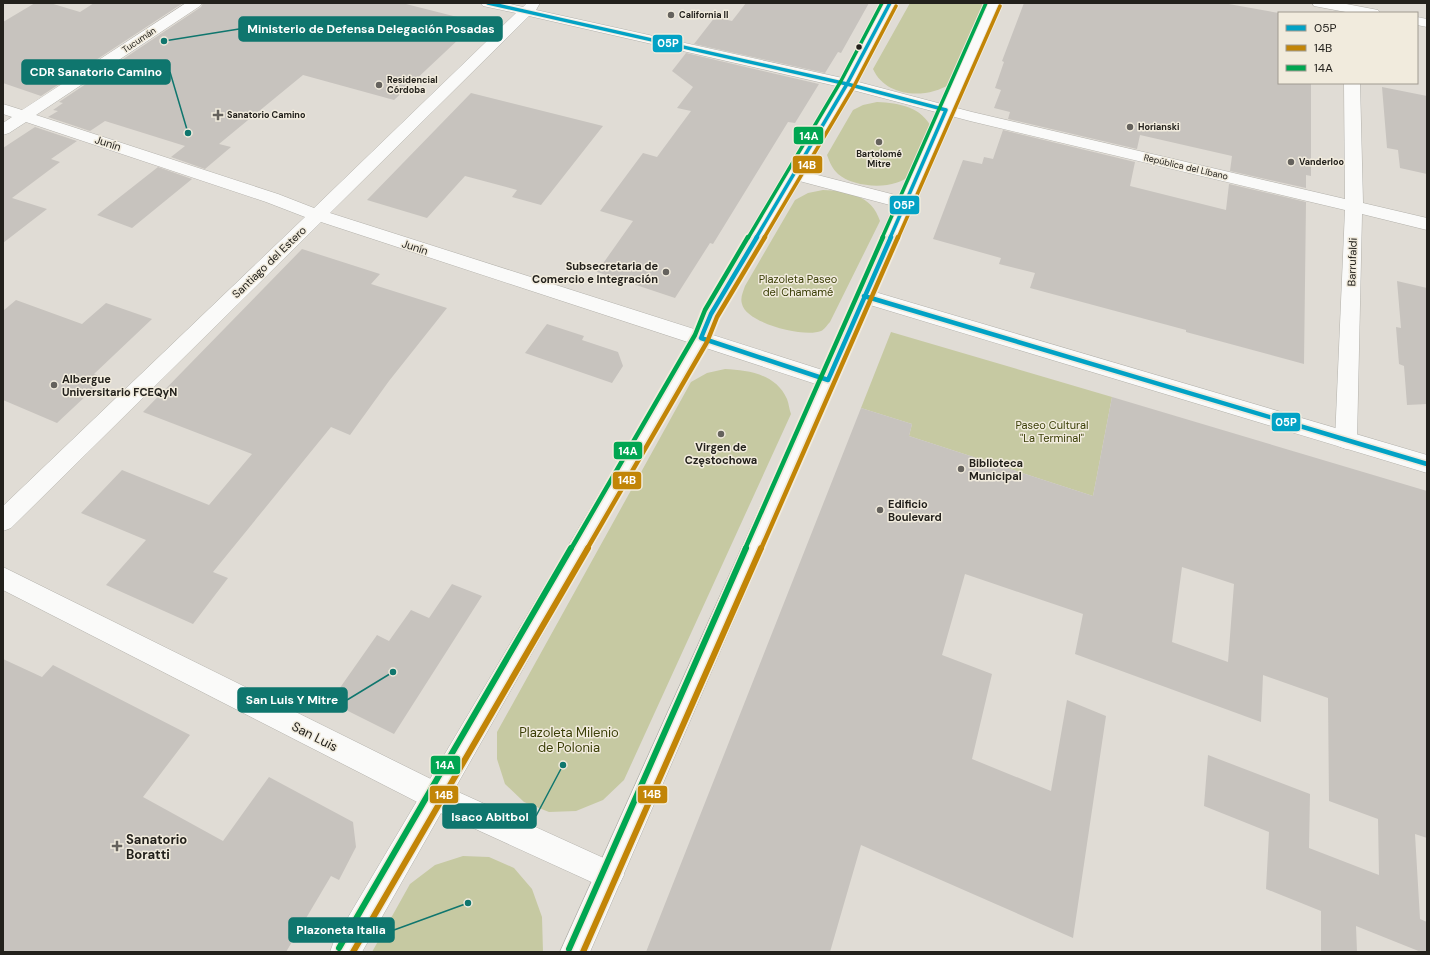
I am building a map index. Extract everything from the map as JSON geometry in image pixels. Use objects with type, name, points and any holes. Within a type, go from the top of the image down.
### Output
[{"type":"street","name":"Tucumán","points":[[3,130],[194,3]]},
{"type":"street","name":"República del Líbano","points":[[488,3],[530,8],[847,84],[946,110],[1427,224]]},
{"type":"street","points":[[345,952],[701,338],[712,314],[847,84],[890,3]]},
{"type":"street","points":[[575,952],[994,3]]},
{"type":"street","points":[[1319,3],[1368,12]]},
{"type":"street","name":"Santiago del Estero","points":[[3,521],[530,8]]},
{"type":"street","name":"Barrufaldi","points":[[1346,440],[1354,207],[1352,84]]},
{"type":"street","name":"Junín","points":[[3,109],[272,198],[317,215],[828,380]]},
{"type":"street","points":[[794,174],[905,203]]},
{"type":"street","points":[[864,296],[1427,464]]},
{"type":"street","name":"San Luis","points":[[3,578],[435,796],[609,875]]},
{"type":"green space","points":[[910,3],[986,3],[950,84],[941,89],[919,93],[908,93],[897,90],[887,86],[879,79],[873,69]]},
{"type":"green space","points":[[877,102],[902,105],[916,111],[922,115],[932,128],[911,174],[896,183],[875,186],[864,185],[845,179],[834,170],[827,155],[853,110],[863,105]]},
{"type":"green space","name":"Plazoleta Paseo del Chamamé","points":[[823,190],[849,193],[858,196],[871,205],[880,221],[830,322],[823,330],[813,333],[790,331],[764,323],[746,311],[742,304],[741,302],[745,286],[795,200],[808,193]]},
{"type":"green space","name":"Paseo Cultural \"La Terminal\"","points":[[891,332],[1112,397],[1093,496],[909,436],[912,424],[861,408]]},
{"type":"green space","name":"Plazoleta Milenio de Polonia","points":[[725,369],[752,372],[769,379],[782,391],[787,399],[791,414],[624,780],[603,800],[576,811],[549,812],[524,802],[505,784],[497,759],[497,732],[691,382],[707,373]]},
{"type":"green space","points":[[463,856],[489,857],[514,868],[532,889],[542,917],[543,952],[372,952],[410,884],[435,865]]},
{"type":"building","points":[[35,3],[50,3],[80,12],[94,3],[183,3],[41,96],[3,83],[3,22]]},
{"type":"building","points":[[203,3],[402,3],[477,22],[394,100],[303,75],[219,144],[231,147],[205,169],[171,157],[185,146],[105,121],[90,131],[48,117],[58,111],[53,110],[63,103],[59,102],[201,7]]},
{"type":"building","points":[[746,3],[869,3],[841,53],[838,52],[825,73],[694,44],[715,17],[732,21]]},
{"type":"building","points":[[1024,3],[1223,3],[1278,13],[1278,84],[1311,84],[1311,176],[1306,175],[1306,188],[1230,171],[1232,156],[1140,135],[1137,149],[1008,119],[1010,112],[994,108],[1001,90],[995,88],[1004,62],[1002,61]]},
{"type":"building","points":[[686,53],[819,84],[795,123],[788,122],[713,244],[710,243],[675,298],[597,272],[633,221],[600,211],[643,153],[657,157],[691,111],[677,108],[693,87],[672,71]]},
{"type":"building","points":[[1382,87],[1427,96],[1427,174],[1400,168],[1398,150],[1387,148]]},
{"type":"building","points":[[471,93],[603,126],[541,205],[512,197],[517,190],[465,176],[427,218],[367,200]]},
{"type":"building","points":[[35,127],[77,141],[51,159],[60,162],[12,198],[47,209],[3,243],[3,148]]},
{"type":"building","points":[[1003,130],[1135,162],[1130,186],[1226,210],[1229,184],[1306,202],[1304,364],[1186,332],[1186,330],[1030,288],[1035,273],[999,264],[1001,258],[933,239],[963,160],[982,164],[984,157],[993,159]]},
{"type":"building","points":[[158,167],[192,179],[132,228],[97,215]]},
{"type":"building","points":[[302,249],[380,274],[371,284],[447,308],[389,381],[350,435],[331,427],[213,572],[228,578],[193,624],[106,585],[146,540],[81,513],[122,470],[209,505],[252,454],[143,412]]},
{"type":"building","points":[[1397,281],[1427,288],[1427,404],[1407,405],[1404,366],[1399,364],[1396,327],[1401,328]]},
{"type":"building","points":[[16,300],[82,324],[106,303],[152,319],[94,374],[105,378],[57,423],[3,400],[3,311]]},
{"type":"building","points":[[547,324],[584,336],[582,340],[618,352],[623,366],[612,383],[525,353]]},
{"type":"building","points":[[1112,397],[1427,491],[1427,838],[1415,834],[1420,919],[1427,922],[1427,952],[1421,952],[1356,926],[1357,952],[1321,952],[1321,911],[1266,889],[1269,832],[1204,806],[1208,755],[1310,794],[1309,848],[1379,875],[1378,819],[1329,801],[1328,698],[1263,675],[1261,722],[1075,654],[1083,614],[965,574],[942,655],[992,674],[972,759],[1051,791],[1067,700],[1106,716],[1073,938],[861,845],[830,952],[646,952],[861,408],[912,424],[909,436],[1093,496]],"holes":[[[1182,567],[1234,584],[1228,662],[1172,642]]]},
{"type":"building","points":[[452,584],[482,596],[394,734],[330,702],[377,635],[389,641],[411,610],[429,618]]},
{"type":"building","name":"Sanatorio Boratti","points":[[3,659],[42,677],[53,665],[190,735],[143,797],[223,841],[269,777],[353,822],[356,847],[339,880],[331,876],[286,952],[3,952]]},
{"type":"transit line","name":"05P","points":[[488,3],[847,84]]},
{"type":"transit line","name":"14A","points":[[339,948],[695,335],[705,310],[841,81],[882,3]]},
{"type":"transit line","name":"05P","points":[[847,84],[890,3]]},
{"type":"transit line","name":"14A","points":[[569,949],[986,3]]},
{"type":"transit line","name":"14B","points":[[353,952],[707,342],[717,317],[853,88],[896,6]]},
{"type":"transit line","name":"14B","points":[[583,952],[1000,6]]},
{"type":"transit line","name":"05P","points":[[847,84],[946,110],[828,380],[701,338],[711,314],[847,84]]},
{"type":"transit line","name":"05P","points":[[864,296],[1427,464]]},
{"type":"place","name":"California II","points":[[671,15]]},
{"type":"place","name":"Ministerio de Defensa Delegación Posadas","points":[[164,41]]},
{"type":"place","name":"Residencial Córdoba","points":[[379,85]]},
{"type":"place","name":"Sanatorio Camino","points":[[218,115]]},
{"type":"place","name":"Horianski","points":[[1130,127]]},
{"type":"place","name":"CDR Sanatorio Camino","points":[[188,133]]},
{"type":"place","name":"Bartolomé Mitre","points":[[879,142]]},
{"type":"place","name":"Vanderloo","points":[[1291,162]]},
{"type":"place","name":"Subsecretaria de Comercio e Integración","points":[[666,272]]},
{"type":"place","name":"Albergue Universitario FCEQyN","points":[[54,385]]},
{"type":"place","name":"Virgen de Częstochowa","points":[[721,434]]},
{"type":"place","name":"Biblioteca Municipal","points":[[961,469]]},
{"type":"place","name":"Edificio Boulevard","points":[[880,510]]},
{"type":"place","name":"San Luis Y Mitre","points":[[393,672]]},
{"type":"place","name":"Isaco Abitbol","points":[[563,765]]},
{"type":"place","name":"Sanatorio Boratti","points":[[117,846]]},
{"type":"place","name":"Plazoneta Italia","points":[[468,903]]}]
